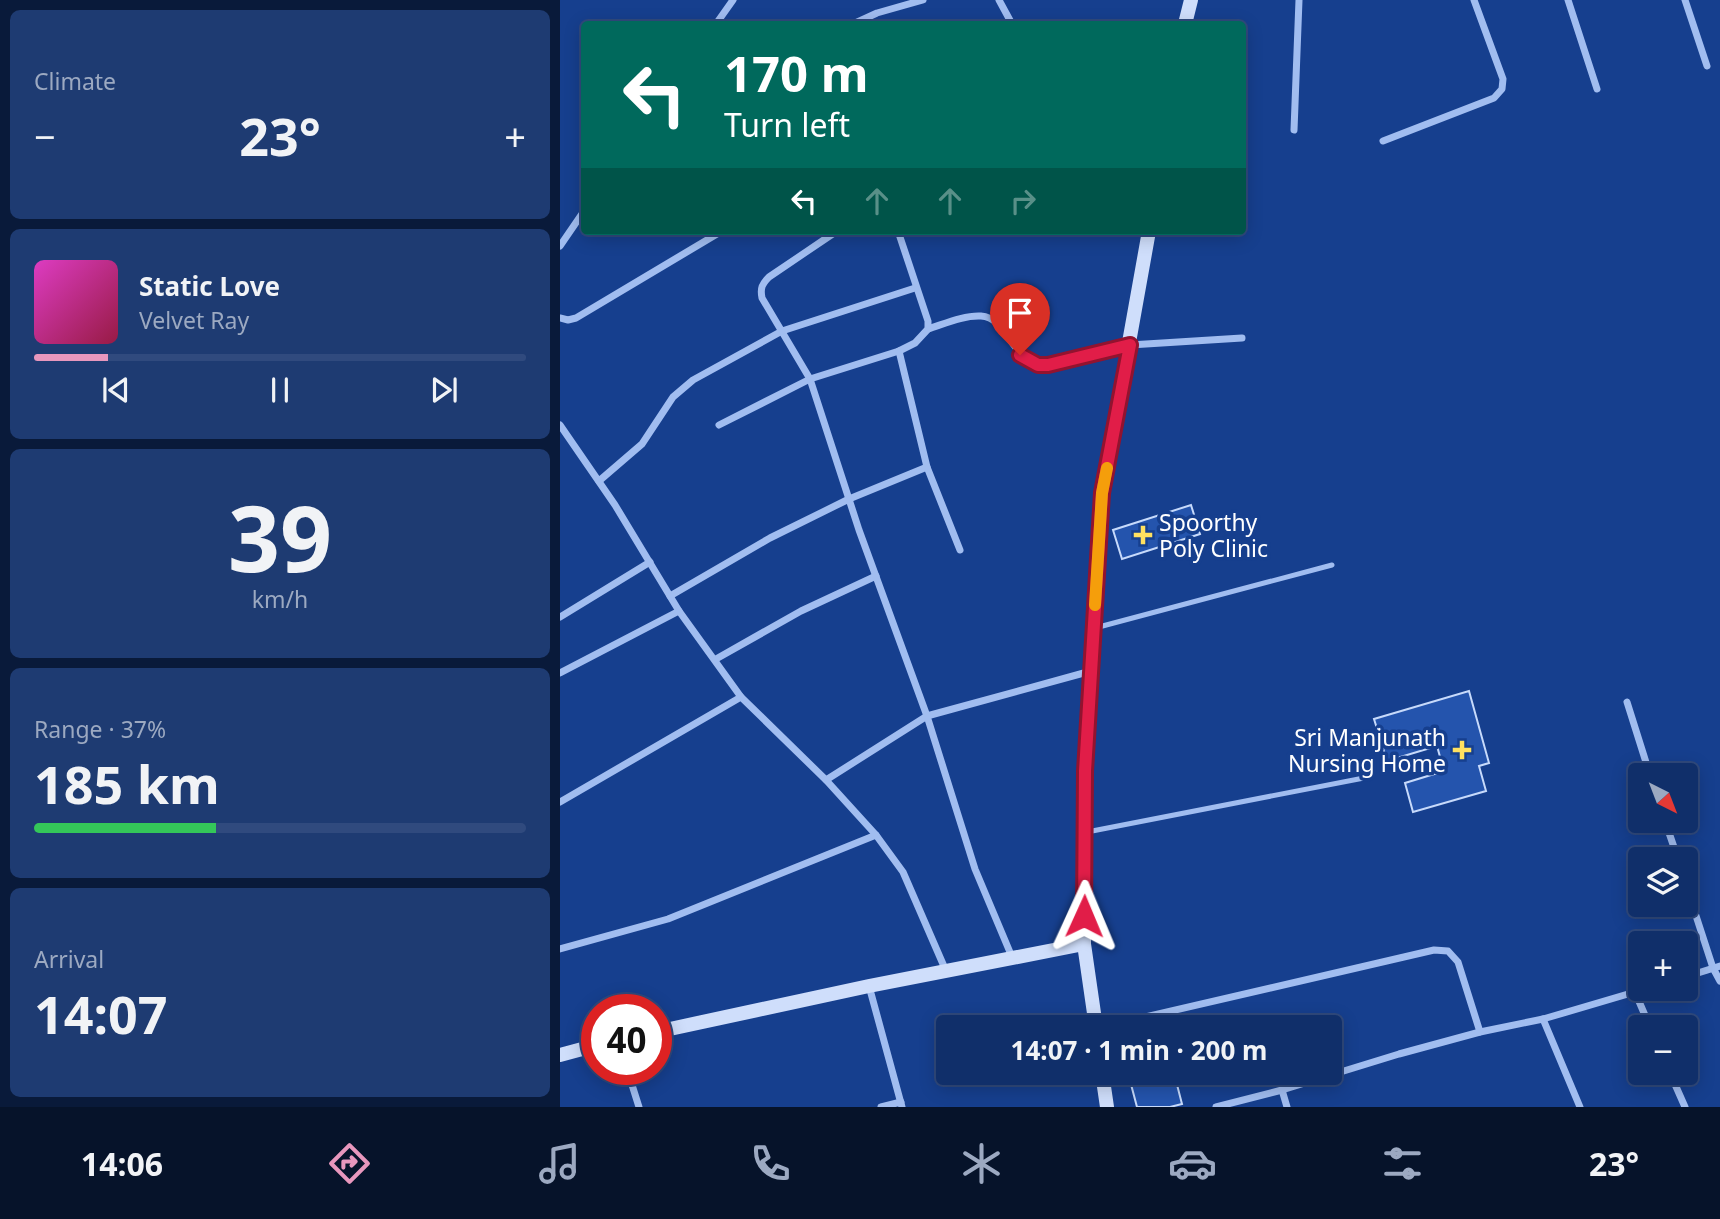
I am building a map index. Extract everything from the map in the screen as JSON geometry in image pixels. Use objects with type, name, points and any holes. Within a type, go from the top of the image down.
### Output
[{"type":"street","points":[[718,21],[733,0]]},
{"type":"street","points":[[860,21],[877,13],[923,0]]},
{"type":"street","points":[[999,0],[1011,21]]},
{"type":"street","points":[[1186,21],[1191,0]]},
{"type":"street","points":[[1294,130],[1298,0]]},
{"type":"street","points":[[1383,141],[1494,98],[1502,89],[1503,79],[1474,0]]},
{"type":"street","points":[[1568,0],[1597,89]]},
{"type":"street","points":[[1685,0],[1707,66]]},
{"type":"street","points":[[560,246],[581,215]]},
{"type":"street","points":[[560,318],[576,318],[715,235]]},
{"type":"street","points":[[831,235],[769,276],[762,283],[762,298],[810,379],[849,499],[928,716],[975,869],[1012,958]]},
{"type":"street","points":[[899,235],[928,321],[928,329]]},
{"type":"street","points":[[1094,1015],[1084,944],[1085,771],[1102,493],[1148,235]]},
{"type":"street","points":[[599,481],[642,444],[673,397],[693,380],[782,331],[915,288]]},
{"type":"street","points":[[719,425],[810,379],[899,351],[915,343],[928,329],[971,317],[989,318],[996,323],[1020,355],[1038,365],[1048,365],[1130,345],[1242,338]]},
{"type":"street","points":[[899,351],[927,467],[960,550]]},
{"type":"street","points":[[560,425],[599,481],[679,611],[741,696],[826,780],[876,835],[903,872],[946,971]]},
{"type":"street","points":[[670,596],[770,538],[849,499],[927,467]]},
{"type":"street","points":[[560,617],[650,562]]},
{"type":"street","points":[[716,659],[801,611],[876,576]]},
{"type":"street","points":[[560,673],[679,611]]},
{"type":"street","points":[[826,780],[928,716],[1091,670]]},
{"type":"street","points":[[560,802],[741,696]]},
{"type":"street","points":[[1627,702],[1646,763]]},
{"type":"street","points":[[560,949],[668,919],[876,835]]},
{"type":"street","points":[[1698,917],[1720,981]]},
{"type":"street","points":[[672,1029],[1084,944]]},
{"type":"street","points":[[1154,1015],[1434,950],[1448,951],[1458,962],[1480,1032]]},
{"type":"street","points":[[1698,973],[1717,967]]},
{"type":"street","points":[[869,986],[902,1104],[881,1107]]},
{"type":"street","points":[[1216,1107],[1399,1054],[1480,1032],[1543,1019],[1628,994]]},
{"type":"street","points":[[1543,1019],[1580,1107]]},
{"type":"street","points":[[560,1055],[581,1049]]},
{"type":"street","points":[[632,1085],[639,1107]]},
{"type":"street","points":[[1104,1085],[1107,1107]]},
{"type":"street","points":[[1675,1085],[1685,1107]]},
{"type":"street","points":[[1282,1090],[1287,1107]]},
{"type":"lane","points":[[1093,628],[1332,565]]},
{"type":"lane","points":[[1085,833],[1369,777]]},
{"type":"building","points":[[1191,505],[1200,534],[1122,559],[1113,530]]},
{"type":"building","points":[[1469,691],[1489,763],[1479,766],[1486,791],[1413,812],[1405,783],[1444,771],[1437,746],[1387,761],[1374,719]]},
{"type":"building","points":[[1131,1085],[1177,1085],[1182,1104],[1170,1107],[1137,1107]]},
{"type":"slow traffic","points":[[1095,605],[1102,493],[1107,468]]},
{"type":"place","name":"Spoorthy Poly Clinic","points":[[1143,535]]},
{"type":"place","name":"Sri Manjunath Nursing Home","points":[[1462,750]]},
{"type":"route","points":[[1020,355],[1038,365],[1048,365],[1130,345],[1102,493],[1085,771],[1084,916]]}]
